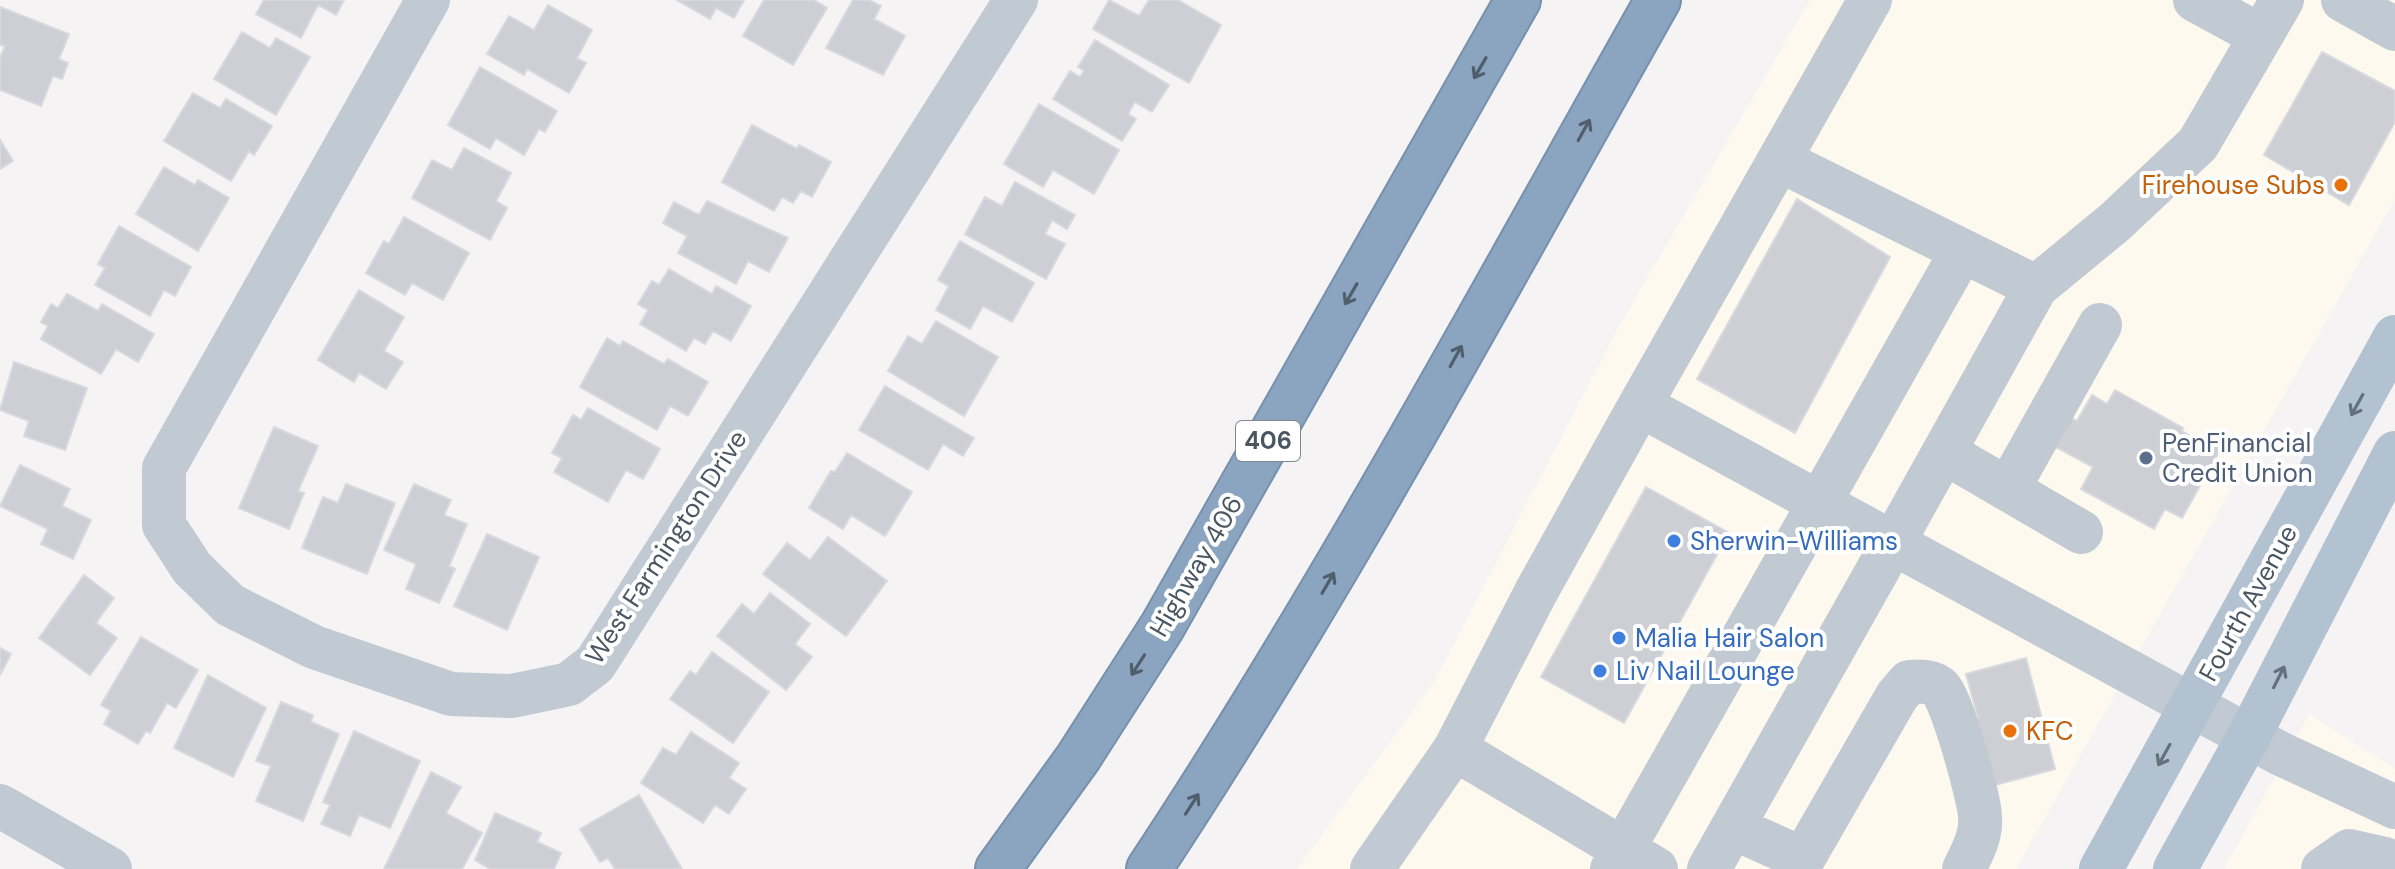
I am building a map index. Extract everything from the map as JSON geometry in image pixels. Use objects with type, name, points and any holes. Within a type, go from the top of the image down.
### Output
[{"type":"highway","name":"Highway 406","points":[[998,869],[1078,758],[1162,627],[1518,0]]},
{"type":"highway","points":[[1149,869],[1233,742],[1325,588],[1658,0]]},
{"type":"main road","name":"Fourth Avenue","points":[[2101,869],[2395,337]]},
{"type":"main road","points":[[2175,869],[2249,736],[2395,453]]},
{"type":"street","name":"West Farmington Drive","points":[[428,0],[164,468],[164,525],[192,568],[230,605],[314,647],[451,694],[512,696],[569,684],[595,664],[1012,2]]},
{"type":"street","points":[[1372,869],[1455,749],[1536,592],[1870,0]]},
{"type":"street","points":[[1709,869],[2036,287],[2115,222],[2198,144],[2271,18],[2195,0]]},
{"type":"street","points":[[2343,0],[2395,29]]},
{"type":"street","points":[[1779,160],[2036,287]]},
{"type":"street","points":[[1455,749],[1630,862],[1818,503],[1962,251]]},
{"type":"street","points":[[2008,489],[2100,325]]},
{"type":"street","points":[[1640,405],[2191,706],[2361,794],[2395,807]]},
{"type":"street","points":[[1944,452],[2081,532]]},
{"type":"street","points":[[1734,828],[1803,859],[1897,696],[1909,682],[1921,681],[1939,687],[1951,703],[1981,818],[1975,846],[1964,869]]},
{"type":"street","points":[[0,806],[110,869]]},
{"type":"street","points":[[2323,869],[2349,851],[2385,859]]},
{"type":"shaded area","points":[[1810,0],[2395,0],[2395,199],[2016,869],[1297,869],[1434,682],[1619,326]]},
{"type":"shaded area","points":[[2309,714],[2395,769],[2395,869],[2224,869]]},
{"type":"building","points":[[264,0],[344,0],[336,15],[318,5],[301,38],[256,14]]},
{"type":"building","points":[[677,0],[744,0],[734,18],[716,8],[710,19]]},
{"type":"building","points":[[764,0],[814,0],[827,8],[793,65],[743,36]]},
{"type":"building","points":[[853,0],[869,0],[881,6],[874,19],[905,36],[883,75],[826,48]]},
{"type":"building","points":[[1109,0],[1139,16],[1149,0],[1178,0],[1221,25],[1189,83],[1093,29]]},
{"type":"building","points":[[548,5],[592,30],[577,58],[586,63],[569,93],[527,69],[524,75],[487,54],[509,16],[534,30]]},
{"type":"building","points":[[0,7],[69,34],[59,59],[68,63],[62,79],[53,76],[41,106],[0,90],[0,58],[5,46],[0,45]]},
{"type":"building","points":[[242,32],[270,48],[276,38],[310,57],[276,115],[214,79]]},
{"type":"building","points":[[1095,40],[1169,85],[1152,112],[1135,102],[1128,114],[1136,119],[1122,141],[1053,99],[1070,71],[1080,77],[1084,71],[1078,67]]},
{"type":"building","points":[[2322,52],[2395,91],[2395,122],[2349,205],[2264,155]]},
{"type":"building","points":[[480,67],[557,111],[545,132],[539,129],[524,155],[496,138],[490,149],[448,125]]},
{"type":"building","points":[[193,93],[220,108],[226,99],[272,126],[254,155],[249,151],[231,181],[164,141]]},
{"type":"building","points":[[1039,104],[1119,150],[1094,194],[1053,170],[1043,187],[1004,164]]},
{"type":"building","points":[[752,125],[797,149],[799,145],[831,162],[812,197],[801,191],[793,203],[782,197],[774,211],[722,182]]},
{"type":"building","points":[[0,140],[13,161],[0,169]]},
{"type":"building","points":[[464,148],[511,173],[496,201],[507,208],[490,240],[412,198],[432,160],[452,170]]},
{"type":"building","points":[[164,167],[195,185],[198,180],[229,198],[198,251],[136,214]]},
{"type":"building","points":[[1015,182],[1075,215],[1067,229],[1052,220],[1045,234],[1065,244],[1046,279],[965,234],[985,197],[1002,206]]},
{"type":"building","points":[[1797,199],[1890,257],[1795,433],[1697,379]]},
{"type":"building","points":[[707,201],[788,238],[769,272],[748,261],[736,284],[678,253],[687,236],[663,223],[674,202],[699,215]]},
{"type":"building","points":[[404,217],[469,253],[443,300],[412,283],[405,295],[366,273],[384,241],[389,244]]},
{"type":"building","points":[[119,226],[191,267],[175,296],[164,290],[150,316],[95,285],[105,268],[98,264]]},
{"type":"building","points":[[960,241],[1034,283],[1012,322],[983,306],[970,329],[936,310],[949,286],[938,280]]},
{"type":"building","points":[[669,269],[712,294],[716,286],[751,306],[731,341],[713,331],[705,344],[694,338],[686,351],[640,324],[648,310],[638,304],[652,281],[659,285]]},
{"type":"building","points":[[359,290],[404,317],[384,351],[403,362],[386,389],[359,373],[354,382],[318,360]]},
{"type":"building","points":[[67,294],[98,311],[102,304],[154,334],[138,362],[116,349],[101,374],[41,339],[48,326],[41,322],[51,304],[58,308]]},
{"type":"building","points":[[936,321],[998,357],[964,416],[888,371],[908,336],[922,344]]},
{"type":"building","points":[[607,338],[620,346],[623,341],[664,364],[668,359],[708,382],[688,416],[670,406],[657,430],[580,387]]},
{"type":"building","points":[[14,362],[87,388],[65,450],[24,436],[29,421],[0,410]]},
{"type":"building","points":[[885,386],[974,438],[963,456],[943,444],[928,470],[859,430]]},
{"type":"building","name":"PenFinancial Credit Union","points":[[2115,390],[2183,428],[2182,431],[2194,438],[2196,435],[2221,448],[2182,518],[2165,509],[2154,529],[2081,489],[2093,467],[2054,446],[2070,417],[2077,421],[2092,395],[2107,404]]},
{"type":"building","points":[[588,408],[660,449],[643,479],[626,470],[608,502],[554,472],[562,458],[552,453],[573,415],[581,420]]},
{"type":"building","points":[[274,427],[318,446],[298,491],[304,493],[289,529],[239,508]]},
{"type":"building","points":[[847,453],[912,492],[885,536],[851,515],[843,529],[809,508],[831,471],[835,472]]},
{"type":"building","points":[[20,465],[70,489],[62,506],[91,520],[73,559],[41,544],[48,529],[0,506]]},
{"type":"building","points":[[346,484],[395,503],[367,574],[302,548],[323,497],[338,503]]},
{"type":"building","points":[[414,484],[451,500],[444,515],[467,524],[449,566],[455,569],[439,603],[406,589],[416,564],[384,550]]},
{"type":"building","points":[[1646,487],[1729,533],[1624,723],[1541,677]]},
{"type":"building","points":[[487,534],[539,557],[507,630],[454,606]]},
{"type":"building","points":[[828,537],[887,581],[846,636],[763,574],[787,543],[810,560]]},
{"type":"building","points":[[84,575],[114,598],[96,623],[117,638],[90,675],[39,638]]},
{"type":"building","points":[[770,593],[810,624],[795,644],[812,657],[786,690],[717,636],[742,604],[754,614]]},
{"type":"building","points":[[141,637],[198,670],[176,708],[167,703],[150,733],[146,731],[138,744],[104,724],[111,711],[101,705]]},
{"type":"building","points":[[0,648],[11,654],[0,675]]},
{"type":"building","points":[[712,652],[769,692],[733,743],[670,699],[690,671],[696,675]]},
{"type":"building","name":"KFC","points":[[2026,658],[2055,769],[1995,785],[1972,719],[1978,718],[1966,674]]},
{"type":"building","points":[[208,675],[266,708],[233,777],[174,748]]},
{"type":"building","points":[[281,702],[313,715],[311,722],[339,734],[303,821],[256,801],[271,766],[256,761]]},
{"type":"building","points":[[354,731],[420,761],[390,828],[359,815],[350,836],[321,824],[330,805],[323,802]]},
{"type":"building","points":[[691,732],[739,763],[729,778],[746,789],[729,814],[715,805],[703,823],[641,783],[663,748],[676,755]]},
{"type":"building","points":[[431,772],[461,787],[446,813],[482,833],[462,869],[384,869]]},
{"type":"building","points":[[639,795],[682,869],[615,869],[608,858],[600,862],[580,829]]},
{"type":"building","points":[[495,813],[541,833],[537,842],[561,853],[554,869],[490,869],[475,860]]},
{"type":"place","name":"Firehouse Subs","points":[[2341,185]]},
{"type":"place","name":"PenFinancial Credit Union","points":[[2146,458]]},
{"type":"place","name":"Sherwin-Williams","points":[[1674,541]]},
{"type":"place","name":"Malia Hair Salon","points":[[1619,638]]},
{"type":"place","name":"Liv Nail Lounge","points":[[1600,671]]},
{"type":"place","name":"KFC","points":[[2010,731]]}]
